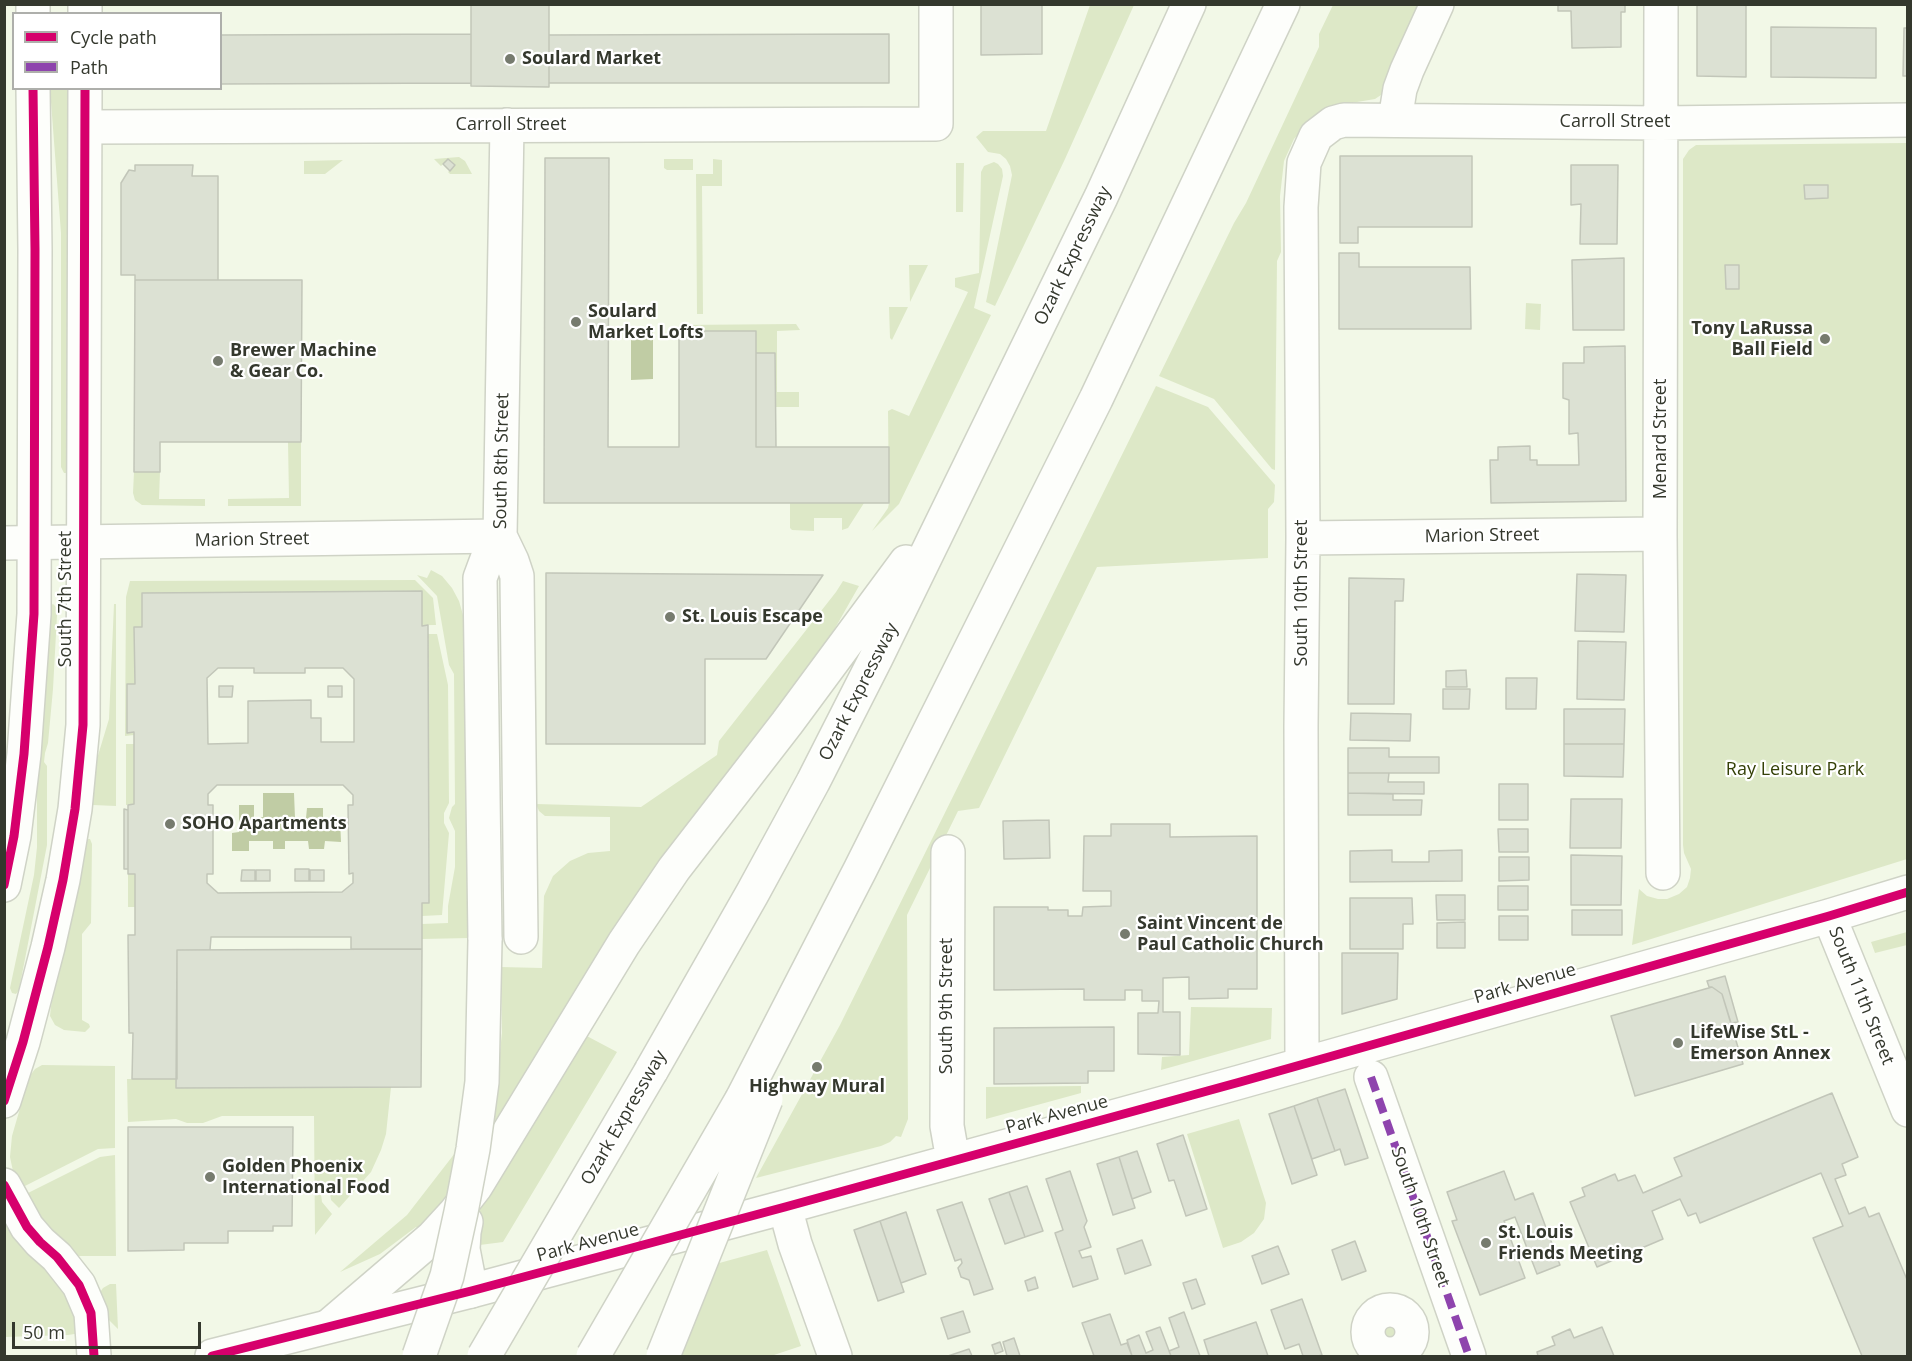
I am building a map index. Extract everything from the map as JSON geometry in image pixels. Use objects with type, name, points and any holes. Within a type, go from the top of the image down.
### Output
[{"type":"main road","name":"Carroll Street","points":[[86,127],[936,124],[936,4]]},
{"type":"main road","name":"Ozark Expressway","points":[[484,1356],[651,1071],[813,782],[1101,197],[1189,4]]},
{"type":"main road","points":[[663,1356],[754,1099],[796,996],[1096,399],[1282,4]]},
{"type":"main road","points":[[1395,120],[1400,89],[1437,4]]},
{"type":"main road","name":"Menard Street","points":[[1661,4],[1660,534],[1663,873]]},
{"type":"main road","name":"South 7th Street","points":[[4,885],[18,800],[27,719],[34,614],[19,543],[35,250],[33,90]]},
{"type":"main road","name":"South 7th Street","points":[[4,1101],[23,1042],[48,947],[75,809],[83,725],[85,90]]},
{"type":"main road","name":"Carroll Street","points":[[1324,129],[1344,120],[1661,123],[1908,120]]},
{"type":"main road","name":"South 8th Street","points":[[507,125],[501,536],[513,561],[517,576],[521,937]]},
{"type":"main road","name":"South 10th Street","points":[[1302,1064],[1301,178],[1310,148],[1316,136],[1324,129]]},
{"type":"main road","points":[[329,1326],[433,1237],[476,1186],[624,943],[674,869],[788,723],[957,493]]},
{"type":"main road","name":"Marion Street","points":[[1303,538],[1660,534]]},
{"type":"main road","points":[[419,1356],[447,1276],[462,1212],[482,1082],[485,940],[480,578],[490,550],[501,536]]},
{"type":"main road","name":"Marion Street","points":[[19,543],[501,536]]},
{"type":"main road","name":"South 9th Street","points":[[948,852],[947,1126],[952,1160]]},
{"type":"main road","name":"Park Avenue","points":[[212,1356],[471,1291],[785,1207],[1302,1064],[1908,892]]},
{"type":"main road","name":"South 11th Street","points":[[1829,916],[1908,1110]]},
{"type":"main road","name":"South 10th Street","points":[[1371,1077],[1469,1356]]},
{"type":"main road","points":[[593,1356],[754,1099]]},
{"type":"main road","points":[[4,1185],[27,1227],[57,1257],[79,1285],[91,1313],[94,1356]]},
{"type":"main road","points":[[471,1291],[463,1249],[464,1232],[476,1186]]},
{"type":"main road","points":[[785,1207],[795,1244],[835,1356]]},
{"type":"green space","points":[[1090,5],[1134,5],[1065,159],[995,306],[986,302],[1012,175],[1006,159],[1000,154],[988,152],[976,137],[983,131],[1046,131]]},
{"type":"green space","points":[[1333,5],[1423,5],[1381,95],[1375,99],[1345,104],[1311,120],[1294,139],[1284,161],[1280,196],[1281,252],[1277,261],[1275,470],[1214,399],[1159,376],[1246,203],[1319,47],[1319,34]]},
{"type":"green space","points":[[50,90],[71,90],[67,101],[70,110],[68,473],[64,473],[61,467],[61,233]]},
{"type":"green space","name":"Ray Leisure Park","points":[[1907,143],[1907,859],[1632,945],[1639,889],[1647,896],[1667,899],[1679,894],[1687,887],[1691,869],[1683,845],[1683,159],[1696,145]]},
{"type":"green space","points":[[459,157],[465,161],[472,174],[450,174],[448,172],[455,165],[448,159],[441,166],[434,159]]},
{"type":"green space","points":[[664,159],[693,159],[693,170],[667,170],[664,168]]},
{"type":"green space","points":[[713,159],[722,160],[722,186],[702,186],[703,314],[697,314],[696,174],[713,174]]},
{"type":"green space","points":[[343,160],[325,174],[304,174],[304,161]]},
{"type":"green space","points":[[994,162],[1002,169],[1003,176],[974,308],[991,315],[899,504],[872,531],[889,503],[888,411],[892,409],[909,416],[968,292],[955,287],[955,278],[979,273],[981,172],[984,166]]},
{"type":"green space","points":[[956,163],[964,163],[963,212],[956,212]]},
{"type":"green space","points":[[909,265],[928,265],[910,302]]},
{"type":"green space","points":[[1526,303],[1541,304],[1540,330],[1525,329]]},
{"type":"green space","points":[[889,307],[908,307],[892,340],[890,338]]},
{"type":"green space","points":[[796,324],[800,330],[777,331],[777,392],[799,392],[799,407],[775,407],[775,353],[756,353],[756,331],[679,331],[680,325]]},
{"type":"green space","points":[[1156,386],[1208,407],[1275,485],[1274,502],[1268,509],[1268,558],[1097,567],[979,808],[958,811],[907,915],[908,1119],[901,1137],[896,1136],[881,1146],[756,1178],[840,1025]]},
{"type":"green space","points":[[288,442],[301,442],[301,506],[228,506],[228,499],[289,498]]},
{"type":"green space","points":[[134,472],[160,472],[159,499],[205,499],[205,506],[142,505],[135,500],[133,493]]},
{"type":"green space","points":[[790,503],[864,503],[848,528],[842,530],[842,518],[814,518],[814,531],[790,528]]},
{"type":"green space","points":[[431,570],[442,576],[452,588],[463,615],[469,938],[422,939],[422,924],[448,923],[448,906],[455,867],[455,831],[449,818],[455,804],[454,674],[449,665],[437,596],[417,575],[427,578]]},
{"type":"green space","points":[[415,580],[433,598],[436,625],[134,628],[135,684],[128,684],[128,733],[134,732],[134,735],[125,736],[126,597],[130,581]]},
{"type":"green space","points":[[843,581],[859,586],[809,674],[492,1134],[502,1032],[501,967],[542,968],[544,896],[553,876],[570,861],[588,853],[610,851],[610,817],[545,816],[536,804],[641,807],[717,755],[719,741]]},
{"type":"green space","points":[[53,604],[57,608],[57,615],[53,689],[44,762],[47,766],[47,845],[19,990],[16,994],[12,993],[10,988],[34,875],[37,847],[37,778],[49,606]]},
{"type":"green space","points":[[114,604],[116,604],[116,806],[93,805],[90,804],[93,772],[109,719]]},
{"type":"green space","points":[[428,634],[437,634],[448,685],[449,803],[444,813],[444,823],[449,833],[442,915],[422,916],[422,903],[429,902]]},
{"type":"green space","points":[[126,744],[134,744],[134,804],[126,805]]},
{"type":"green space","points":[[90,839],[92,844],[91,923],[82,934],[82,1020],[90,1027],[85,1032],[64,1030],[55,1025],[50,1016],[75,897],[84,841]]},
{"type":"green space","points":[[128,874],[135,874],[135,907],[128,907]]},
{"type":"green space","points":[[1907,932],[1907,945],[1875,953],[1871,942]]},
{"type":"green space","points":[[1191,1007],[1272,1008],[1271,1039],[1161,1070],[1162,1057],[1189,1055]]},
{"type":"green space","points":[[583,1034],[617,1052],[503,1242],[472,1246],[480,1205]]},
{"type":"green space","points":[[42,1065],[115,1066],[115,1148],[98,1149],[19,1189],[10,1157],[12,1136],[29,1077],[35,1069]]},
{"type":"green space","points":[[127,1079],[391,1087],[386,1134],[371,1172],[339,1208],[331,1200],[330,1194],[321,1194],[322,1202],[332,1214],[315,1235],[314,1116],[222,1116],[203,1123],[187,1123],[176,1119],[128,1122]]},
{"type":"green space","points":[[1081,1086],[1081,1093],[986,1119],[986,1087]]},
{"type":"green space","points":[[1239,1119],[1266,1203],[1264,1219],[1254,1233],[1241,1242],[1223,1248],[1187,1134]]},
{"type":"green space","points":[[455,1153],[446,1209],[422,1232],[416,1227],[380,1254],[340,1272],[407,1215]]},
{"type":"green space","points":[[115,1155],[116,1256],[79,1256],[66,1249],[22,1196],[100,1157]]},
{"type":"green space","points":[[4,1217],[71,1299],[81,1333],[5,1337]]},
{"type":"green space","points":[[767,1250],[801,1346],[771,1356],[677,1356],[712,1265]]},
{"type":"green space","points":[[110,1284],[116,1284],[118,1329],[106,1317],[98,1295]]},
{"type":"green space","points":[[1391,1318],[1401,1322],[1405,1332],[1401,1342],[1391,1346],[1381,1342],[1377,1332],[1381,1322]]},
{"type":"shaded area","points":[[653,330],[653,379],[631,380],[631,331]]},
{"type":"shaded area","points":[[263,793],[294,793],[295,818],[306,818],[307,808],[323,808],[323,820],[340,819],[341,842],[325,841],[324,849],[309,849],[308,841],[285,841],[285,849],[273,849],[273,841],[249,841],[249,851],[232,851],[232,833],[239,832],[239,805],[254,805],[254,817],[263,817]]},
{"type":"building","name":"Soulard Market","points":[[471,4],[549,4],[549,87],[471,86]]},
{"type":"building","points":[[981,4],[1042,4],[1042,54],[981,55]]},
{"type":"building","points":[[1558,4],[1625,4],[1625,12],[1621,12],[1621,47],[1572,48],[1571,11],[1558,11]]},
{"type":"building","points":[[1697,4],[1746,4],[1746,77],[1697,76]]},
{"type":"building","points":[[1771,27],[1876,28],[1876,78],[1771,77]]},
{"type":"building","points":[[1904,28],[1908,28],[1908,76],[1903,76]]},
{"type":"building","points":[[471,34],[471,83],[222,84],[222,35]]},
{"type":"building","points":[[889,34],[889,83],[549,83],[549,35]]},
{"type":"building","points":[[1340,156],[1472,156],[1472,227],[1358,227],[1358,243],[1340,243]]},
{"type":"building","name":"Soulard Market Lofts","points":[[545,158],[609,158],[608,447],[679,447],[679,331],[756,331],[756,447],[889,447],[889,503],[544,503]]},
{"type":"building","points":[[448,159],[455,165],[450,171],[443,164]]},
{"type":"building","points":[[135,165],[193,165],[192,176],[218,176],[218,280],[135,280],[135,275],[121,275],[121,183],[129,170],[135,171]]},
{"type":"building","points":[[1571,165],[1618,165],[1617,244],[1580,244],[1581,204],[1571,205]]},
{"type":"building","points":[[1804,185],[1828,185],[1828,198],[1805,199]]},
{"type":"building","points":[[1339,253],[1359,253],[1359,267],[1470,267],[1471,329],[1339,329]]},
{"type":"building","points":[[1624,258],[1624,330],[1573,330],[1572,260]]},
{"type":"building","points":[[1725,265],[1739,265],[1739,289],[1726,289]]},
{"type":"building","name":"Brewer Machine & Gear Co.","points":[[135,280],[302,280],[301,442],[160,442],[160,472],[134,472]]},
{"type":"building","points":[[1625,346],[1626,501],[1491,503],[1490,460],[1498,460],[1498,447],[1530,446],[1530,460],[1537,460],[1537,465],[1579,465],[1578,433],[1569,434],[1569,400],[1563,398],[1563,363],[1584,363],[1584,347]]},
{"type":"building","points":[[756,353],[775,353],[776,447],[756,447]]},
{"type":"building","name":"St. Louis Escape","points":[[546,573],[823,575],[766,659],[705,659],[705,744],[546,744]]},
{"type":"building","points":[[1577,574],[1626,575],[1624,632],[1575,631]]},
{"type":"building","points":[[1349,578],[1404,579],[1403,601],[1395,601],[1394,704],[1348,704]]},
{"type":"building","name":"SOHO Apartments","points":[[422,591],[422,626],[428,625],[429,903],[422,903],[422,949],[351,949],[351,937],[211,937],[210,950],[177,950],[177,1079],[132,1079],[133,1033],[129,1033],[128,935],[135,935],[135,874],[128,874],[128,805],[134,804],[134,732],[127,733],[127,684],[135,684],[134,627],[142,627],[142,593]],"holes":[[[218,668],[254,668],[254,673],[305,673],[305,668],[343,668],[354,679],[354,742],[321,742],[321,718],[311,718],[311,700],[248,701],[248,743],[208,744],[207,678]],[[217,785],[343,785],[353,795],[353,805],[348,805],[349,874],[353,873],[353,883],[342,892],[218,893],[207,883],[207,874],[213,874],[213,805],[208,805],[208,794]]]},
{"type":"building","points":[[1578,641],[1626,642],[1624,700],[1577,699]]},
{"type":"building","points":[[1466,670],[1467,687],[1446,687],[1446,671]]},
{"type":"building","points":[[1506,678],[1537,678],[1536,709],[1506,709]]},
{"type":"building","points":[[219,686],[233,686],[232,697],[219,697]]},
{"type":"building","points":[[328,686],[342,686],[342,697],[328,697]]},
{"type":"building","points":[[1443,689],[1470,689],[1469,709],[1443,709]]},
{"type":"building","points":[[1564,709],[1625,709],[1624,744],[1564,744]]},
{"type":"building","points":[[1351,713],[1411,714],[1410,741],[1350,740]]},
{"type":"building","points":[[1564,744],[1624,744],[1623,777],[1564,776]]},
{"type":"building","points":[[1348,748],[1389,748],[1389,757],[1439,757],[1439,773],[1348,773]]},
{"type":"building","points":[[1348,773],[1389,773],[1388,782],[1424,782],[1424,794],[1348,793]]},
{"type":"building","points":[[1499,784],[1528,784],[1528,820],[1499,820]]},
{"type":"building","points":[[1348,793],[1393,794],[1393,800],[1422,800],[1421,815],[1348,815]]},
{"type":"building","points":[[1571,799],[1622,799],[1621,848],[1570,848]]},
{"type":"building","points":[[124,809],[128,810],[128,869],[124,869]]},
{"type":"building","points":[[1049,820],[1050,858],[1004,859],[1003,821]]},
{"type":"building","name":"Saint Vincent de Paul Catholic Church","points":[[1111,824],[1170,824],[1170,837],[1257,836],[1257,989],[1228,989],[1228,998],[1189,999],[1189,977],[1163,978],[1163,1012],[1180,1012],[1180,1055],[1138,1054],[1138,1013],[1158,1013],[1159,1001],[1142,1001],[1142,990],[1125,990],[1125,1000],[1084,1000],[1084,989],[994,990],[994,907],[1048,907],[1048,910],[1068,910],[1068,916],[1082,916],[1083,907],[1111,906],[1111,891],[1083,891],[1084,836],[1111,836]]},
{"type":"building","points":[[1498,829],[1528,829],[1528,852],[1499,852]]},
{"type":"building","points":[[1392,850],[1392,862],[1429,862],[1429,851],[1462,850],[1462,881],[1350,882],[1350,851]]},
{"type":"building","points":[[1571,855],[1622,856],[1621,905],[1571,905]]},
{"type":"building","points":[[1499,857],[1529,857],[1529,880],[1499,881]]},
{"type":"building","points":[[295,869],[309,869],[309,881],[295,881]]},
{"type":"building","points":[[242,870],[255,870],[255,881],[241,881]]},
{"type":"building","points":[[256,870],[270,870],[270,881],[256,881]]},
{"type":"building","points":[[310,870],[324,870],[324,881],[310,881]]},
{"type":"building","points":[[1498,886],[1528,886],[1528,910],[1498,910]]},
{"type":"building","points":[[1436,895],[1465,895],[1465,920],[1437,920]]},
{"type":"building","points":[[1350,898],[1412,898],[1413,924],[1403,924],[1403,949],[1350,949]]},
{"type":"building","points":[[1572,910],[1622,910],[1622,935],[1572,935]]},
{"type":"building","points":[[1499,916],[1528,916],[1528,940],[1499,940]]},
{"type":"building","points":[[1465,922],[1465,948],[1437,948],[1437,923]]},
{"type":"building","points":[[422,949],[421,1087],[176,1088],[177,950]]},
{"type":"building","points":[[1342,953],[1398,953],[1397,999],[1342,1014]]},
{"type":"building","points":[[1725,976],[1738,1022],[1731,1023],[1722,994],[1709,987],[1707,981]]},
{"type":"building","name":"LifeWise StL - Emerson Annex","points":[[1712,987],[1722,994],[1743,1064],[1635,1096],[1611,1016]]},
{"type":"building","points":[[1114,1027],[1114,1071],[1088,1071],[1088,1083],[994,1084],[994,1028]]},
{"type":"building","points":[[1345,1089],[1368,1158],[1345,1165],[1340,1149],[1335,1151],[1317,1098]]},
{"type":"building","points":[[1832,1093],[1858,1157],[1842,1164],[1846,1175],[1835,1179],[1849,1214],[1865,1207],[1869,1217],[1879,1213],[1908,1282],[1908,1356],[1862,1356],[1813,1238],[1843,1226],[1821,1173],[1700,1223],[1696,1213],[1688,1216],[1680,1199],[1652,1211],[1663,1239],[1597,1267],[1570,1202],[1585,1196],[1582,1188],[1615,1174],[1618,1181],[1635,1175],[1643,1193],[1682,1176],[1674,1158]]},
{"type":"building","points":[[1317,1098],[1335,1151],[1312,1159],[1294,1106]]},
{"type":"building","points":[[1294,1106],[1317,1175],[1292,1184],[1269,1114]]},
{"type":"building","name":"Golden Phoenix International Food","points":[[128,1127],[293,1127],[292,1226],[273,1226],[273,1231],[228,1231],[228,1243],[184,1243],[184,1250],[128,1251]]},
{"type":"building","points":[[1183,1135],[1207,1209],[1186,1216],[1174,1180],[1169,1181],[1157,1144]]},
{"type":"building","points":[[1137,1151],[1151,1192],[1132,1199],[1119,1157]]},
{"type":"building","points":[[1119,1157],[1135,1208],[1113,1215],[1097,1164]]},
{"type":"building","points":[[1070,1171],[1087,1221],[1084,1227],[1091,1247],[1079,1251],[1082,1258],[1091,1256],[1098,1279],[1073,1287],[1055,1233],[1063,1230],[1046,1179]]},
{"type":"building","name":"St. Louis Friends Meeting","points":[[1504,1171],[1515,1200],[1533,1193],[1560,1265],[1537,1274],[1515,1217],[1504,1221],[1525,1278],[1480,1295],[1452,1221],[1457,1220],[1447,1192]]},
{"type":"building","points":[[1027,1186],[1043,1231],[1025,1237],[1009,1192]]},
{"type":"building","points":[[1009,1192],[1025,1237],[1005,1244],[989,1199]]},
{"type":"building","points":[[962,1202],[993,1289],[974,1295],[969,1280],[961,1277],[958,1268],[962,1263],[961,1259],[955,1261],[937,1210]]},
{"type":"building","points":[[906,1212],[926,1274],[901,1283],[880,1221]]},
{"type":"building","points":[[880,1221],[904,1292],[878,1301],[854,1230]]},
{"type":"building","points":[[1142,1240],[1151,1265],[1125,1274],[1117,1249]]},
{"type":"building","points":[[1355,1241],[1366,1271],[1342,1280],[1332,1250]]},
{"type":"building","points":[[1278,1246],[1289,1274],[1262,1284],[1252,1256]]},
{"type":"building","points":[[1035,1277],[1038,1288],[1028,1291],[1025,1281]]},
{"type":"building","points":[[1196,1279],[1205,1304],[1192,1309],[1183,1283]]},
{"type":"building","points":[[1302,1299],[1322,1355],[1303,1356],[1299,1344],[1285,1349],[1271,1310]]},
{"type":"building","points":[[963,1311],[970,1332],[948,1339],[941,1318]]},
{"type":"building","points":[[1184,1312],[1200,1356],[1171,1356],[1169,1351],[1179,1347],[1169,1318]]},
{"type":"building","points":[[1110,1314],[1121,1345],[1127,1343],[1132,1356],[1094,1356],[1082,1323]]},
{"type":"building","points":[[1256,1322],[1268,1356],[1209,1356],[1204,1340]]},
{"type":"building","points":[[1160,1327],[1171,1356],[1132,1356],[1127,1340],[1139,1335],[1146,1353],[1153,1350],[1146,1332]]},
{"type":"building","points":[[1602,1327],[1614,1356],[1538,1356],[1537,1352],[1555,1345],[1552,1337],[1570,1329],[1574,1338]]},
{"type":"building","points":[[1014,1338],[1020,1356],[1007,1356],[1003,1342]]},
{"type":"building","points":[[1000,1342],[1003,1351],[995,1354],[992,1345]]},
{"type":"building","points":[[969,1349],[972,1356],[948,1356]]},
{"type":"marked path","points":[[1371,1077],[1469,1356]]},
{"type":"cycle path","points":[[4,885],[14,836],[24,754],[34,614],[33,90]]},
{"type":"cycle path","points":[[4,1101],[23,1042],[63,880],[75,809],[83,725],[85,90]]},
{"type":"cycle path","points":[[212,1356],[471,1291],[785,1207],[1240,1082],[1908,892]]},
{"type":"cycle path","points":[[4,1185],[27,1227],[57,1257],[79,1285],[91,1313],[94,1356]]},
{"type":"place","name":"Soulard Market","points":[[510,59]]},
{"type":"place","name":"Soulard Market Lofts","points":[[576,322]]},
{"type":"place","name":"Tony LaRussa Ball Field","points":[[1825,339]]},
{"type":"place","name":"Brewer Machine & Gear Co.","points":[[218,361]]},
{"type":"place","name":"St. Louis Escape","points":[[670,617]]},
{"type":"place","name":"SOHO Apartments","points":[[170,824]]},
{"type":"place","name":"Saint Vincent de Paul Catholic Church","points":[[1125,934]]},
{"type":"place","name":"LifeWise StL - Emerson Annex","points":[[1678,1043]]},
{"type":"place","name":"Highway Mural","points":[[817,1067]]},
{"type":"place","name":"Golden Phoenix International Food","points":[[210,1177]]},
{"type":"place","name":"St. Louis Friends Meeting","points":[[1486,1243]]}]
